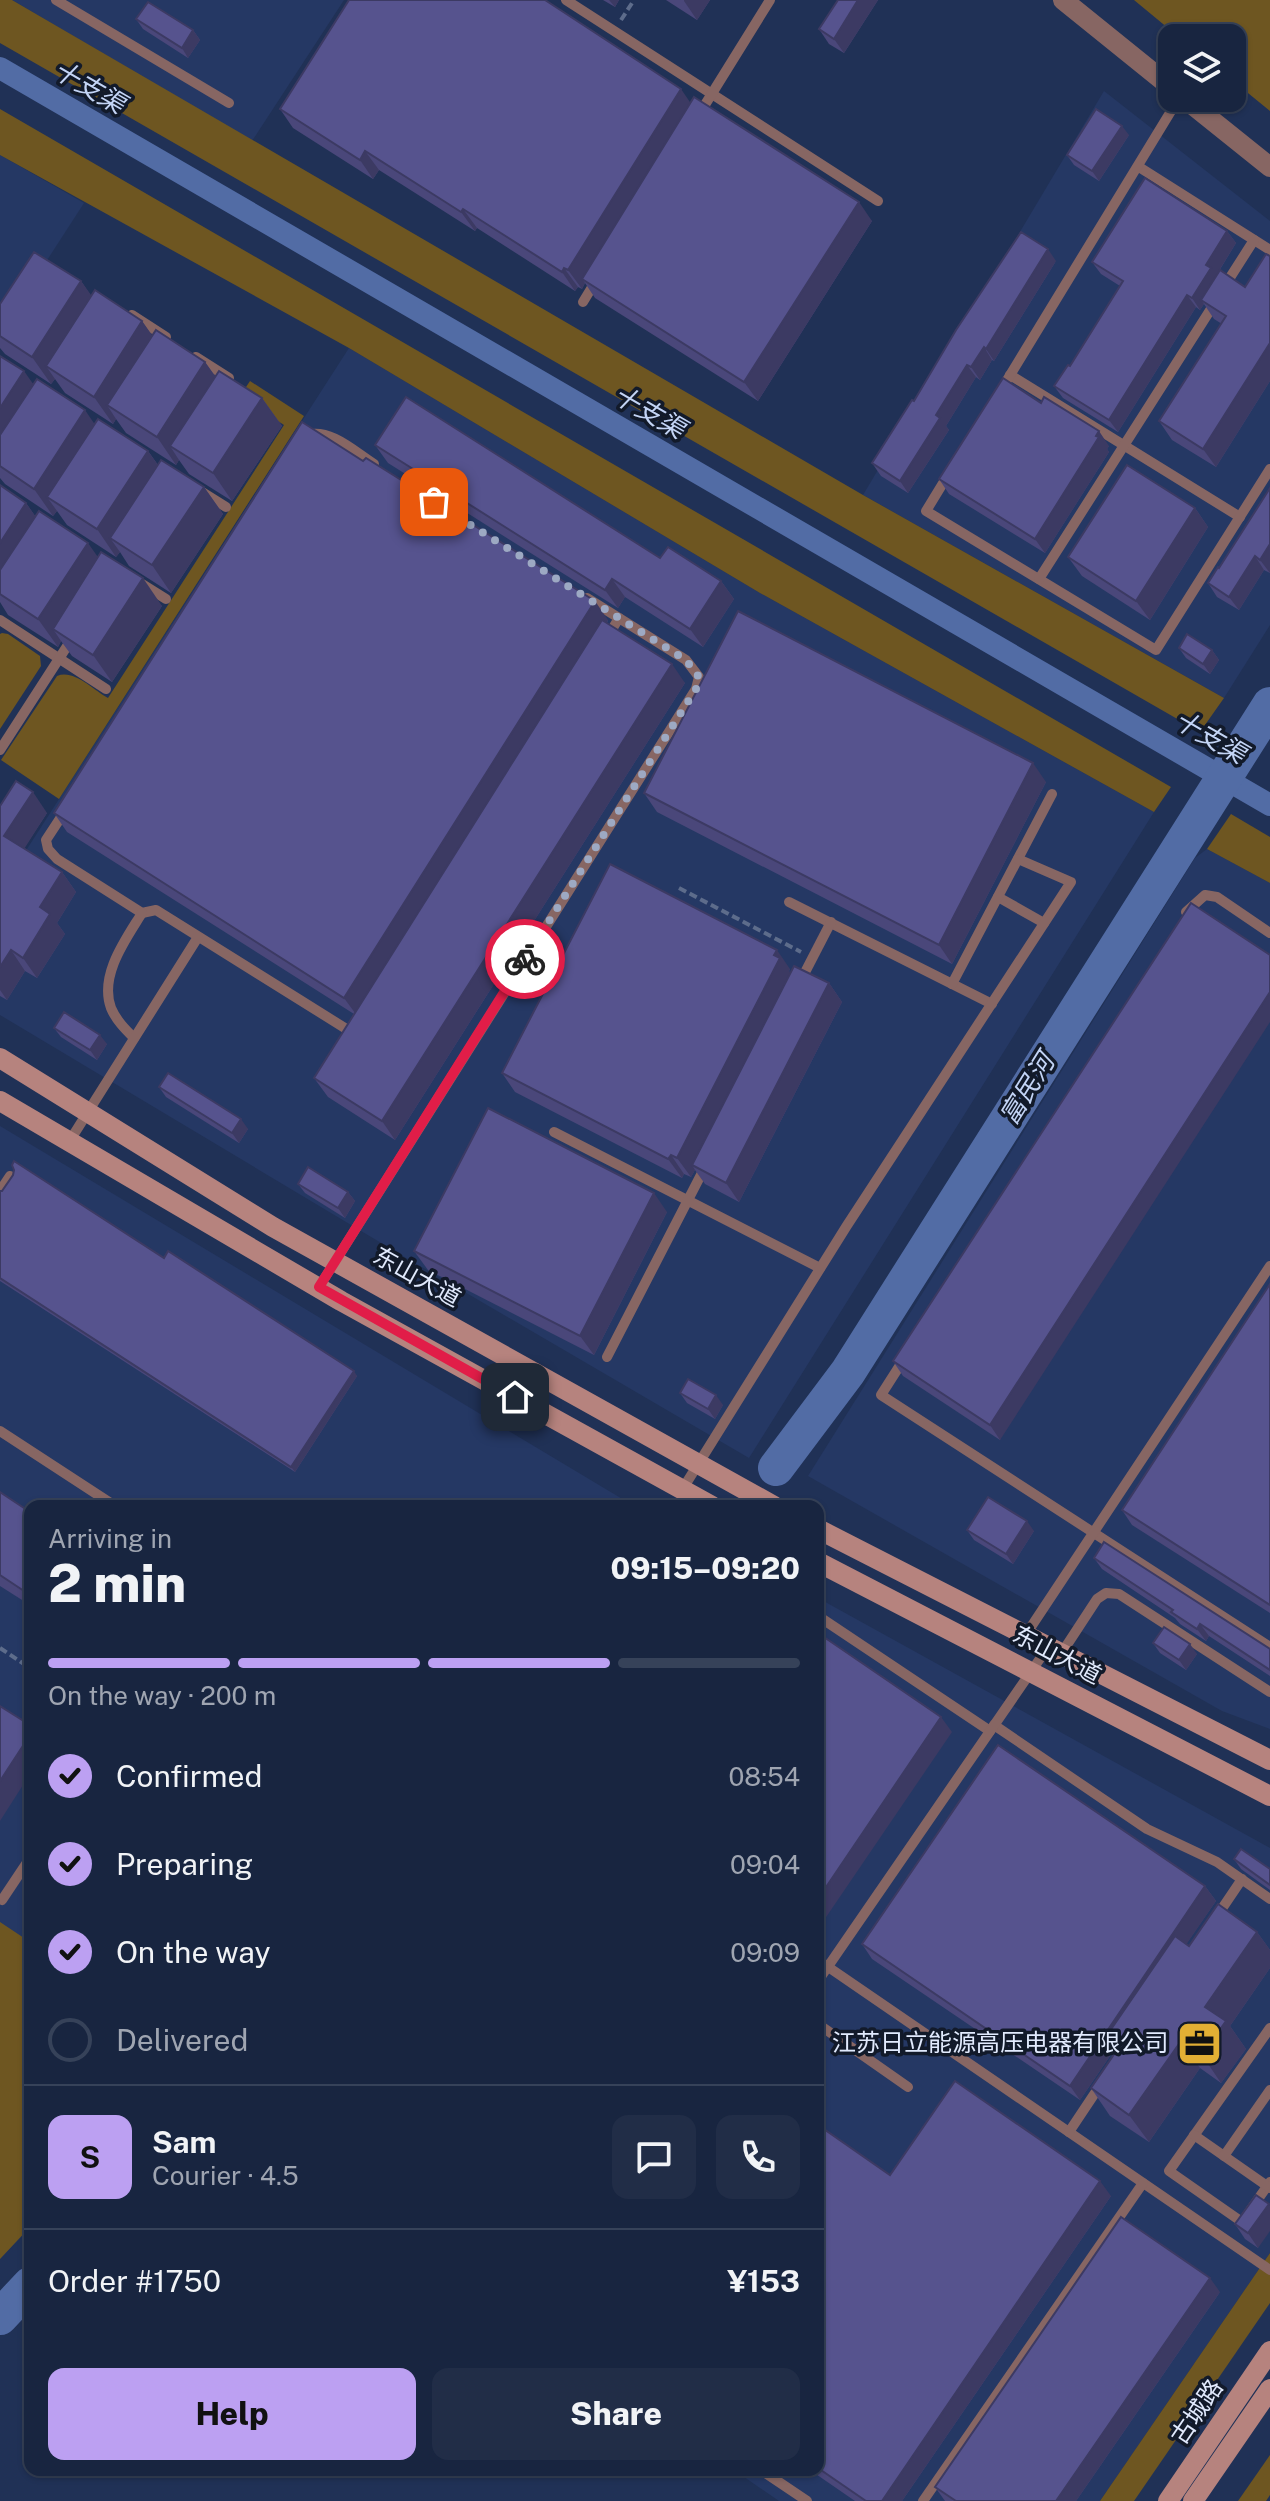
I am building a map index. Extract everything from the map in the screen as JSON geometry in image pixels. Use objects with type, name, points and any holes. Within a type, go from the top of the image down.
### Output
[{"type":"main road","name":"东山大道","points":[[0,1058],[273,1227],[763,1500]]},
{"type":"main road","points":[[0,1101],[319,1287],[701,1500]]},
{"type":"main road","name":"东山大道","points":[[824,1532],[1270,1760]]},
{"type":"main road","name":"东山大道","points":[[824,1565],[1270,1796]]},
{"type":"main road","name":"古城路","points":[[1168,2501],[1270,2351]]},
{"type":"main road","name":"古城路","points":[[1193,2501],[1270,2389]]},
{"type":"street","points":[[1063,0],[1158,77]]},
{"type":"street","points":[[1200,112],[1270,167]]},
{"type":"lane","points":[[56,0],[229,103]]},
{"type":"lane","points":[[566,0],[878,201]]},
{"type":"lane","points":[[696,120],[770,0]]},
{"type":"lane","points":[[993,402],[1173,112]]},
{"type":"lane","points":[[1139,167],[1270,250]]},
{"type":"lane","points":[[1039,579],[1254,240]]},
{"type":"lane","points":[[583,302],[607,263]]},
{"type":"lane","points":[[126,311],[175,343]]},
{"type":"lane","points":[[188,351],[238,384]]},
{"type":"lane","points":[[1010,375],[1240,517]]},
{"type":"lane","points":[[297,448],[305,435],[318,431],[381,469]]},
{"type":"lane","points":[[951,470],[926,511],[1156,650],[1270,469]]},
{"type":"lane","points":[[190,484],[226,507]]},
{"type":"lane","points":[[130,576],[166,599]]},
{"type":"lane","points":[[319,1287],[696,689],[699,677],[686,660],[579,593]]},
{"type":"lane","points":[[602,645],[619,618]]},
{"type":"lane","points":[[0,620],[106,689]]},
{"type":"lane","points":[[0,750],[76,633]]},
{"type":"lane","points":[[952,984],[1052,794]]},
{"type":"lane","points":[[71,801],[46,840],[48,849],[57,859],[142,913],[156,910],[355,1036],[364,1022]]},
{"type":"lane","points":[[682,1490],[820,1268],[1071,882],[1018,859]]},
{"type":"lane","points":[[1180,922],[1188,908],[1205,895],[1217,897],[1270,933]]},
{"type":"lane","points":[[998,897],[1044,923]]},
{"type":"lane","points":[[789,902],[992,1004]]},
{"type":"lane","points":[[134,1038],[119,1022],[108,991],[119,952],[142,913]]},
{"type":"lane","points":[[791,999],[831,922]]},
{"type":"lane","points":[[69,1142],[198,937]]},
{"type":"lane","points":[[554,1132],[820,1268]]},
{"type":"lane","points":[[607,1357],[708,1160]]},
{"type":"lane","points":[[0,1191],[10,1176]]},
{"type":"lane","points":[[1025,1636],[1270,1266]]},
{"type":"lane","points":[[907,1354],[881,1395],[1270,1647]]},
{"type":"lane","points":[[0,1431],[106,1500]]},
{"type":"lane","points":[[824,1963],[1031,1671],[1054,1651],[1097,1599],[1106,1593],[1119,1594],[1270,1692]]},
{"type":"lane","points":[[824,1620],[1147,1829],[1217,1862],[1270,1899]]},
{"type":"lane","points":[[0,1899],[24,1867]]},
{"type":"lane","points":[[1207,1930],[1242,1879]]},
{"type":"lane","points":[[824,1965],[1270,2270]]},
{"type":"lane","points":[[824,2028],[908,2087]]},
{"type":"lane","points":[[1194,2135],[1269,2185],[1242,2222],[1169,2171],[1194,2135],[1270,2028]]},
{"type":"lane","points":[[1069,2132],[1112,2069]]},
{"type":"lane","points":[[1224,2156],[1270,2090]]},
{"type":"lane","points":[[923,2501],[1143,2183]]},
{"type":"lane","points":[[770,2476],[807,2501]]},
{"type":"path","points":[[614,31],[634,0]]},
{"type":"path","points":[[679,888],[812,958]]},
{"type":"path","points":[[0,1648],[24,1664]]},
{"type":"shaded area","points":[[0,0],[12,0],[863,495],[1224,698],[1200,732],[0,43]]},
{"type":"shaded area","points":[[12,0],[344,0],[252,141]]},
{"type":"shaded area","points":[[1134,0],[1270,0],[1270,111],[1246,91],[1246,24],[1163,24]]},
{"type":"shaded area","points":[[1104,91],[1270,221],[1270,625],[1224,698],[863,495]]},
{"type":"shaded area","points":[[0,109],[1171,787],[1154,812],[760,593],[349,348],[0,155]]},
{"type":"shaded area","points":[[0,155],[84,203],[0,333]]},
{"type":"shaded area","points":[[349,348],[760,593],[1154,812],[749,1458],[0,1015],[0,891]]},
{"type":"shaded area","points":[[250,381],[304,416],[59,799],[1,760],[57,676],[77,678],[108,698],[284,425],[240,396]]},
{"type":"shaded area","points":[[0,634],[40,656],[41,666],[0,729]]},
{"type":"shaded area","points":[[1231,814],[1270,837],[1270,883],[1207,849]]},
{"type":"shaded area","points":[[1207,849],[1270,883],[1270,1729],[1222,1711],[808,1476],[1195,858]]},
{"type":"shaded area","points":[[0,1126],[624,1500],[24,1500],[24,2233],[0,2259]]},
{"type":"shaded area","points":[[824,1601],[1270,1848],[1270,2253],[1100,2501],[779,2501],[743,2476],[824,2476]]},
{"type":"shaded area","points":[[0,1922],[24,1938],[24,2233],[0,2259]]},
{"type":"shaded area","points":[[1270,2253],[1270,2303],[1134,2501],[1100,2501]]},
{"type":"shaded area","points":[[1270,2455],[1270,2495],[1266,2501],[1238,2501]]},
{"type":"building","points":[[349,0],[545,0],[681,89],[568,270],[564,268],[562,272],[365,151],[360,160],[280,109]]},
{"type":"building","points":[[838,0],[858,0],[834,39],[819,29]]},
{"type":"building","points":[[148,2],[193,30],[182,48],[136,19]]},
{"type":"building","points":[[694,97],[859,202],[744,382],[582,279]]},
{"type":"building","points":[[1096,109],[1122,126],[1092,171],[1067,155]]},
{"type":"building","points":[[1145,178],[1227,231],[1206,265],[1211,268],[1192,298],[1187,295],[1109,420],[1054,386],[1123,281],[1092,262]]},
{"type":"building","points":[[1021,232],[1048,249],[986,349],[984,347],[971,367],[967,365],[936,415],[940,418],[900,481],[872,463]]},
{"type":"building","points":[[34,252],[81,281],[32,357],[0,336],[0,304]]},
{"type":"building","points":[[1266,254],[1270,256],[1270,343],[1203,449],[1159,421],[1226,316],[1201,300],[1220,270],[1245,287]]},
{"type":"building","points":[[95,290],[142,321],[94,397],[46,366]]},
{"type":"building","points":[[156,330],[205,362],[157,437],[107,405]]},
{"type":"building","points":[[0,356],[24,371],[0,408]]},
{"type":"building","points":[[219,371],[262,398],[213,473],[170,446]]},
{"type":"building","points":[[1003,378],[1041,403],[1044,397],[1099,431],[1096,436],[1099,437],[1035,539],[939,479]]},
{"type":"building","points":[[37,379],[85,410],[34,489],[0,466],[0,435]]},
{"type":"building","points":[[406,397],[660,558],[668,547],[721,581],[690,629],[612,579],[605,590],[375,445]]},
{"type":"building","points":[[98,419],[148,451],[97,529],[47,497]]},
{"type":"building","points":[[302,422],[363,461],[366,458],[595,601],[344,998],[54,813]]},
{"type":"building","points":[[161,460],[204,487],[152,565],[110,538]]},
{"type":"building","points":[[1127,465],[1195,508],[1136,601],[1068,557]]},
{"type":"building","points":[[0,485],[26,503],[0,543]]},
{"type":"building","points":[[1270,488],[1270,544],[1260,560],[1255,556],[1229,597],[1208,583]]},
{"type":"building","points":[[39,511],[88,543],[38,619],[0,594],[0,570]]},
{"type":"building","points":[[101,552],[143,578],[93,655],[53,629]]},
{"type":"building","points":[[738,611],[1033,763],[939,945],[644,793]]},
{"type":"building","points":[[602,620],[672,664],[382,1121],[314,1078]]},
{"type":"building","points":[[1187,634],[1212,650],[1203,664],[1179,648]]},
{"type":"building","points":[[16,781],[33,792],[4,836],[62,872],[40,907],[50,914],[23,958],[11,950],[0,967],[0,806]]},
{"type":"building","points":[[610,864],[777,950],[774,955],[780,958],[677,1158],[671,1155],[668,1159],[502,1073]]},
{"type":"building","points":[[1191,903],[1270,955],[1270,992],[990,1425],[893,1361]]},
{"type":"building","points":[[794,966],[829,983],[726,1183],[692,1165]]},
{"type":"building","points":[[64,1012],[100,1035],[90,1050],[54,1028]]},
{"type":"building","points":[[168,1073],[241,1119],[232,1133],[159,1087]]},
{"type":"building","points":[[488,1108],[654,1193],[580,1336],[414,1251]]},
{"type":"building","points":[[14,1161],[164,1258],[168,1251],[354,1371],[291,1467],[0,1278],[0,1191],[13,1175]]},
{"type":"building","points":[[308,1167],[348,1192],[338,1208],[298,1184]]},
{"type":"building","points":[[1270,1284],[1270,1605],[1122,1510]]},
{"type":"building","points":[[688,1379],[716,1395],[708,1409],[680,1393]]},
{"type":"building","points":[[0,1492],[24,1508],[24,1591],[0,1575]]},
{"type":"building","points":[[988,1497],[1027,1521],[1006,1554],[967,1530]]},
{"type":"building","points":[[1104,1542],[1270,1649],[1270,1670],[1200,1624],[1197,1629],[1094,1558]]},
{"type":"building","points":[[1164,1627],[1190,1644],[1179,1660],[1153,1643]]},
{"type":"building","points":[[824,1637],[941,1717],[824,1890]]},
{"type":"building","points":[[0,1706],[24,1721],[24,1744],[0,1781]]},
{"type":"building","points":[[998,1745],[1205,1886],[1070,2086],[862,1944]]},
{"type":"building","points":[[1241,1849],[1270,1869],[1270,1885],[1234,1859]]},
{"type":"building","points":[[1218,1904],[1257,1932],[1205,2007],[1226,2021],[1202,2055],[1181,2041],[1129,2115],[1091,2088],[1117,2050],[1103,2041],[1175,1936],[1189,1946]]},
{"type":"building","points":[[955,2081],[1100,2181],[882,2501],[866,2501],[824,2472],[824,2129],[890,2175]]},
{"type":"building","points":[[1256,2195],[1269,2204],[1248,2233],[1235,2224]]},
{"type":"building","points":[[1121,2217],[1210,2278],[1056,2501],[956,2501],[935,2487]]},
{"type":"waterway","name":"十支渠","points":[[0,68],[1270,805]]},
{"type":"waterway","name":"富民河","points":[[776,1468],[848,1372],[1270,705]]},
{"type":"waterway","name":"富民河","points":[[0,2317],[24,2291]]},
{"type":"way so far","points":[[434,502],[686,660],[699,677],[696,689],[525,959]]},
{"type":"place","name":"江苏日立能源高压电器有限公司","points":[[1199,2043]]},
{"type":"route","points":[[515,1397],[319,1287],[525,959]]}]
